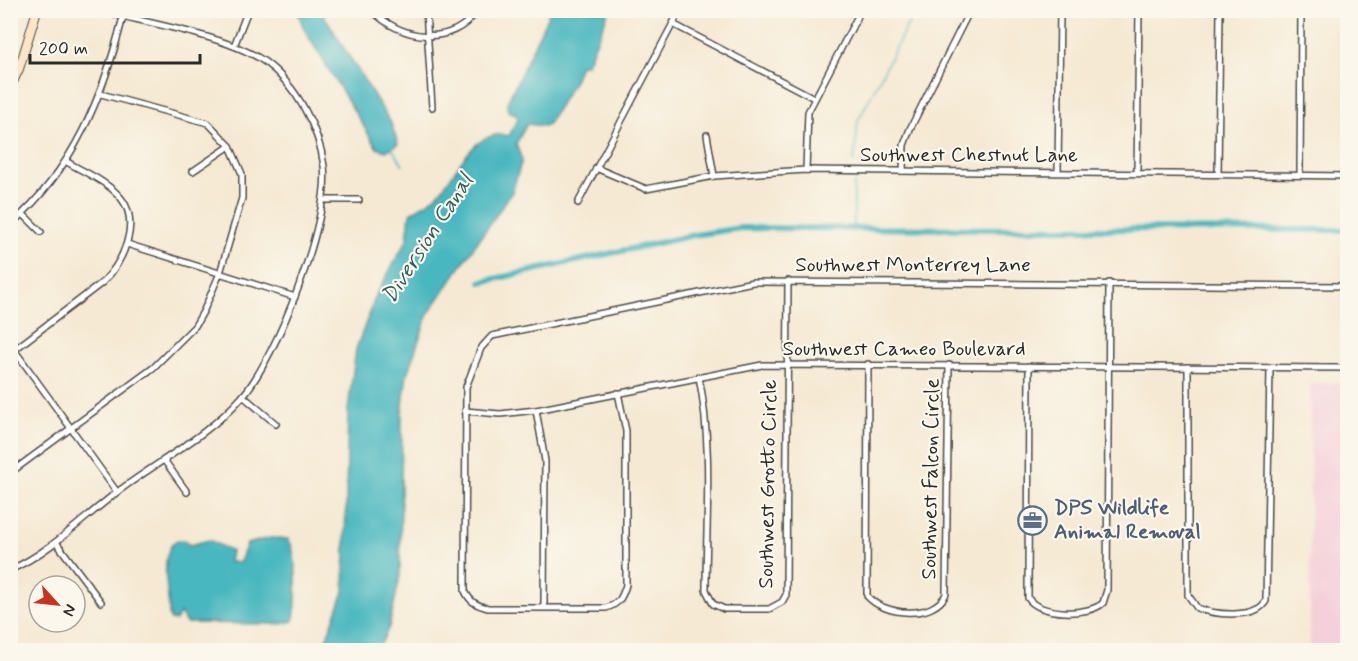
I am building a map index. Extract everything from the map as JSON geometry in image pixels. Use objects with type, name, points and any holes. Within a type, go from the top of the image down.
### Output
[{"type":"street","points":[[10,87],[19,69],[37,10]]},
{"type":"street","points":[[10,570],[56,542],[117,492],[212,426],[243,396],[272,353],[295,297],[324,200],[324,166],[307,113],[279,75],[264,62],[234,46],[97,10]]},
{"type":"street","points":[[234,46],[248,10]]},
{"type":"street","points":[[372,10],[384,23],[394,29],[408,34],[428,36],[459,27],[478,10]]},
{"type":"street","points":[[426,10],[432,107]]},
{"type":"street","points":[[578,203],[680,10]]},
{"type":"street","points":[[806,170],[808,112],[861,10]]},
{"type":"street","points":[[903,171],[904,145],[910,129],[970,10]]},
{"type":"street","points":[[1058,172],[1060,10]]},
{"type":"street","points":[[1137,173],[1139,10]]},
{"type":"street","points":[[1218,174],[1220,10]]},
{"type":"street","points":[[1300,175],[1301,10]]},
{"type":"street","points":[[10,225],[23,214],[67,162],[101,94],[123,17]]},
{"type":"street","points":[[674,24],[814,98]]},
{"type":"street","points":[[10,65],[19,69]]},
{"type":"street","points":[[10,473],[153,368],[178,345],[204,310],[220,273],[242,198],[242,174],[230,146],[208,123],[101,94]]},
{"type":"street","points":[[707,135],[714,176]]},
{"type":"street","points":[[193,171],[230,146]]},
{"type":"street","points":[[13,352],[103,282],[113,272],[127,244],[130,220],[121,198],[100,181],[67,162]]},
{"type":"street","name":"Southwest Chestnut Lane","points":[[596,168],[646,189],[714,176],[806,170],[1347,176]]},
{"type":"street","points":[[324,200],[359,200]]},
{"type":"street","points":[[23,214],[41,232]]},
{"type":"street","points":[[127,244],[295,297]]},
{"type":"street","name":"Southwest Monterrey Lane","points":[[465,411],[466,387],[485,341],[501,333],[719,287],[788,281],[1347,286]]},
{"type":"street","name":"Southwest Grotto Circle","points":[[699,377],[705,405],[706,435],[706,590],[713,604],[724,609],[769,609],[782,602],[786,595],[788,281]]},
{"type":"street","points":[[1029,366],[1028,598],[1032,605],[1046,610],[1089,611],[1103,603],[1107,590],[1109,283]]},
{"type":"street","points":[[10,344],[13,352],[117,492]]},
{"type":"street","name":"Southwest Cameo Boulevard","points":[[465,411],[500,414],[536,410],[740,368],[786,364],[1347,368]]},
{"type":"street","name":"Southwest Falcon Circle","points":[[868,364],[867,596],[875,605],[898,611],[931,609],[941,603],[946,594],[949,365]]},
{"type":"street","points":[[1188,367],[1188,595],[1197,608],[1217,612],[1252,612],[1262,608],[1266,601],[1270,368]]},
{"type":"street","points":[[465,411],[465,591],[468,599],[478,606],[606,608],[614,606],[622,597],[626,585],[626,431],[618,393]]},
{"type":"street","points":[[243,396],[276,424]]},
{"type":"street","points":[[536,410],[545,461],[544,607]]},
{"type":"street","points":[[164,460],[188,492]]},
{"type":"street","points":[[56,542],[101,602]]},
{"type":"shaded area","points":[[1347,382],[1347,650],[1310,650],[1310,384]]},
{"type":"water","points":[[297,11],[321,11],[391,123],[398,144],[386,151],[377,148],[305,31]]},
{"type":"water","name":"Diversion Canal","points":[[550,11],[609,11],[586,65],[580,65],[573,83],[548,124],[544,126],[527,124],[516,144],[522,160],[512,192],[428,314],[407,374],[402,413],[400,577],[389,627],[378,650],[322,650],[344,592],[348,410],[356,349],[377,293],[407,240],[410,214],[437,195],[476,145],[486,138],[497,135],[509,136],[518,119],[516,114],[508,111],[507,103]]},
{"type":"water","points":[[270,538],[288,539],[294,555],[296,603],[293,621],[282,624],[186,623],[180,613],[176,621],[171,620],[166,567],[169,549],[174,542],[184,540],[190,545],[209,540],[231,551],[229,562],[240,562],[247,544]]},
{"type":"waterway","points":[[854,162],[858,121],[915,10]]},
{"type":"waterway","points":[[392,148],[403,165]]},
{"type":"waterway","points":[[854,183],[854,227]]},
{"type":"waterway","points":[[481,282],[694,235],[741,228],[1348,230]]},
{"type":"place","name":"DPS Wildlife Animal Removal","points":[[1033,520]]}]
